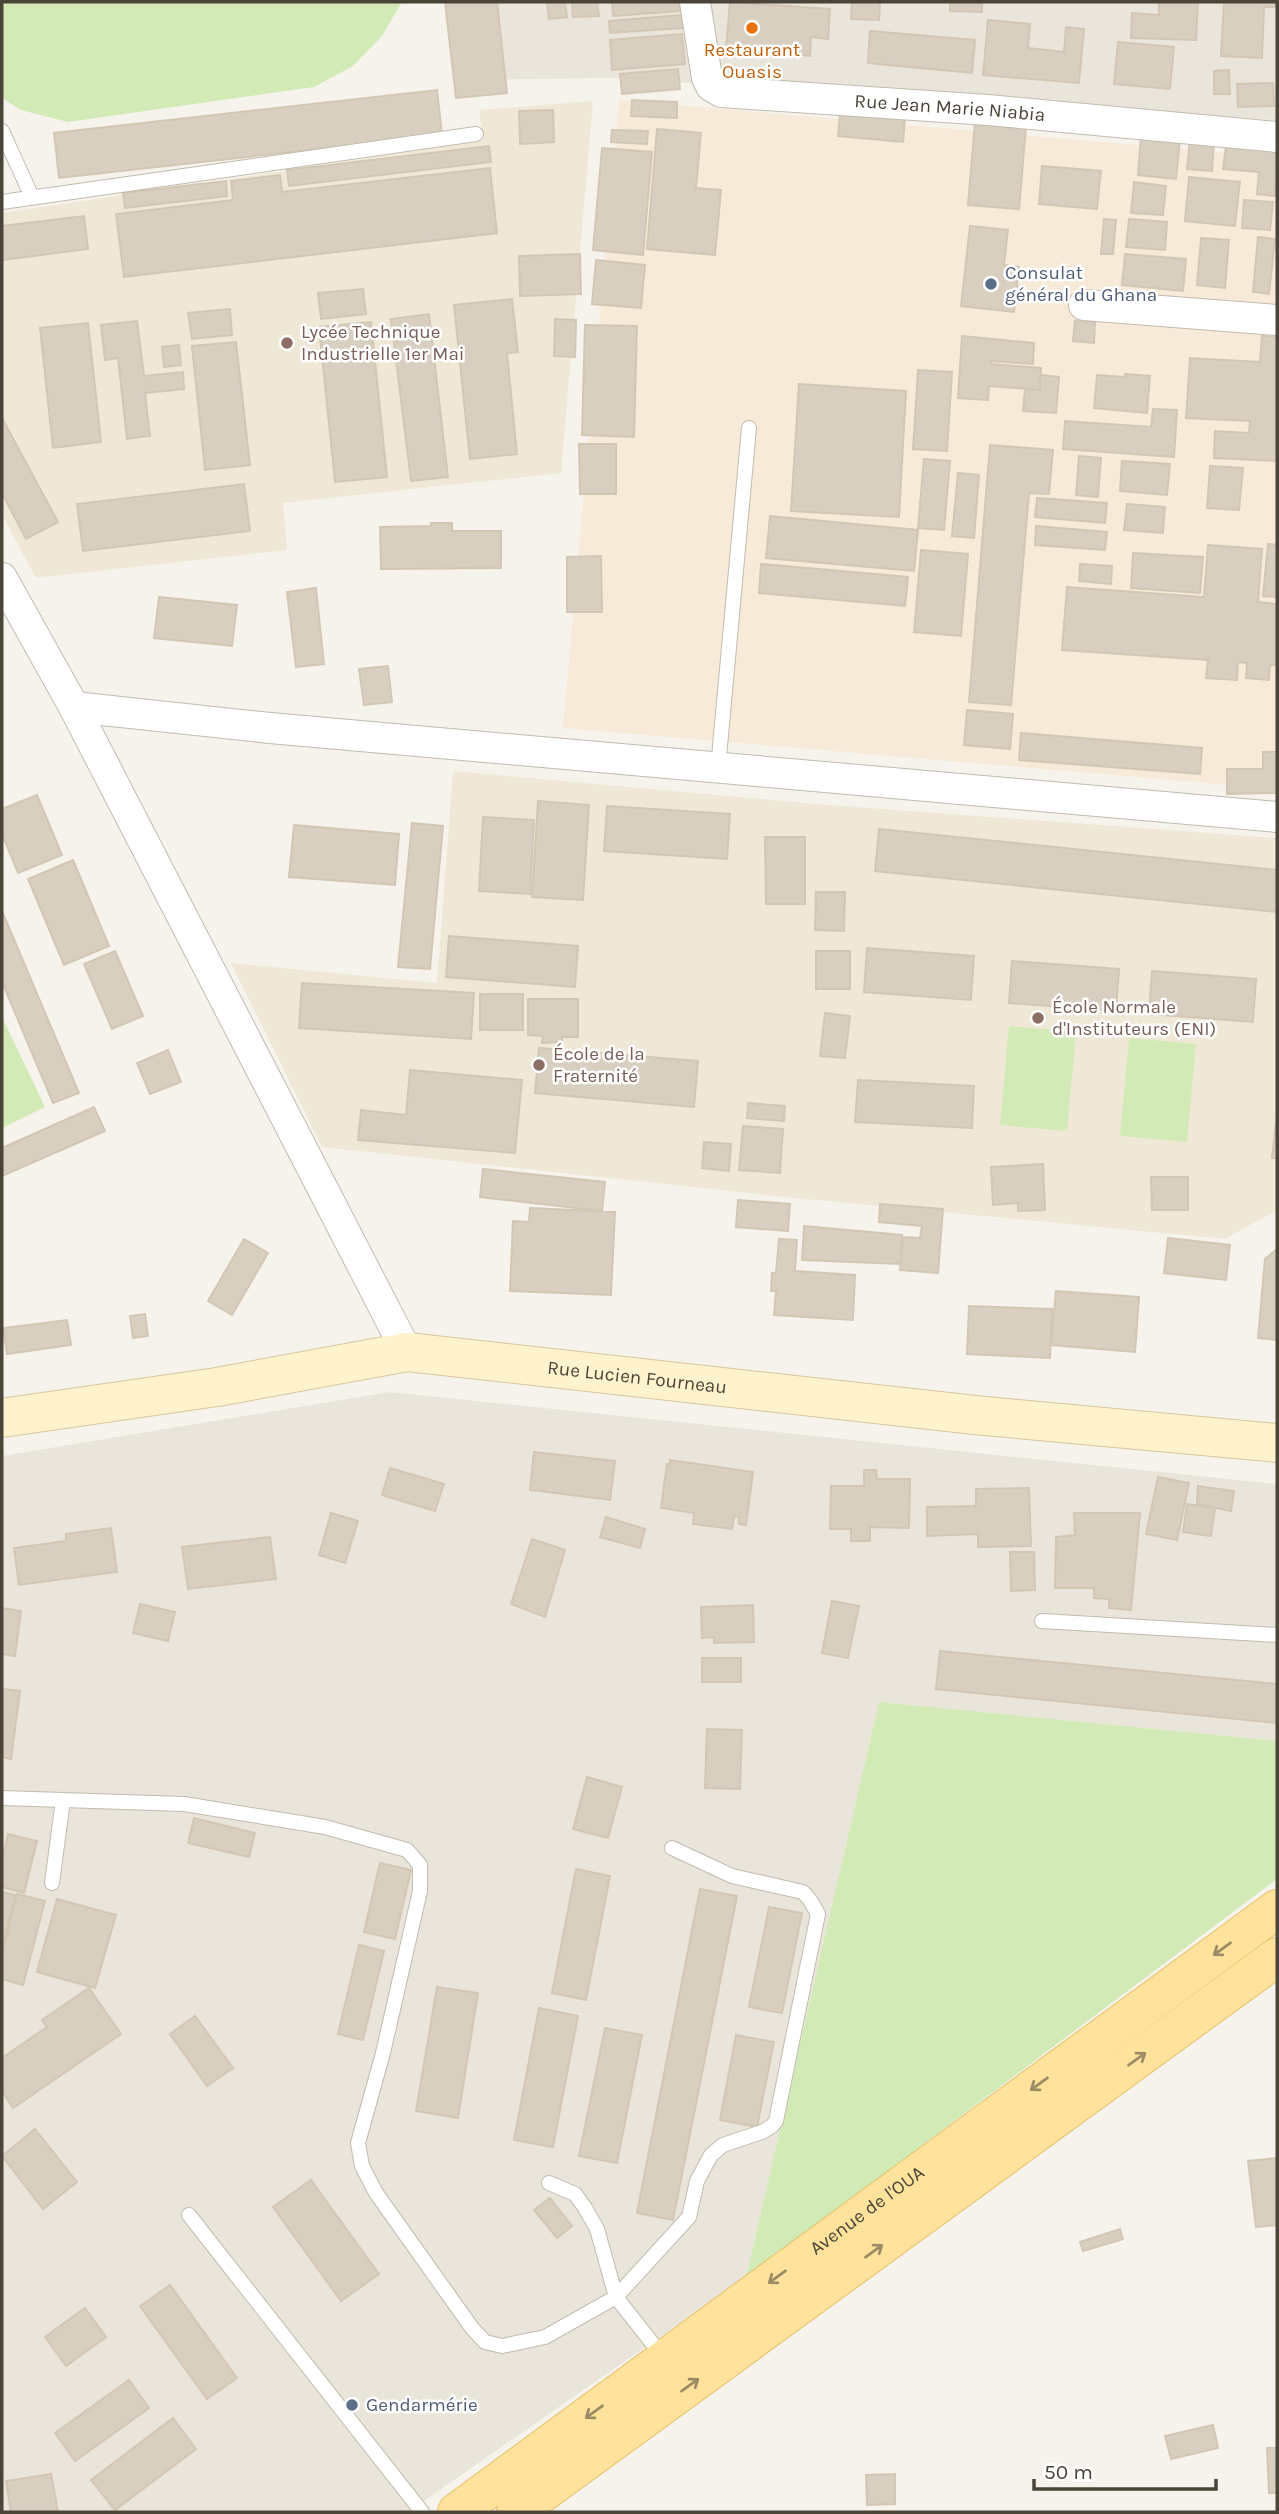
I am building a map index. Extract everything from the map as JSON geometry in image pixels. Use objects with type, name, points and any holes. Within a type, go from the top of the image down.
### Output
[{"type":"main road","name":"Avenue de l'OUA","points":[[457,2512],[1277,1909]]},
{"type":"main road","name":"Avenue de l'OUA","points":[[524,2509],[1277,1956]]},
{"type":"street","name":"Rue Jean Marie Niabia","points":[[695,2],[707,78],[711,86],[722,92],[1277,132]]},
{"type":"street","points":[[1084,305],[1277,320]]},
{"type":"street","points":[[2,578],[74,706],[407,1352]]},
{"type":"street","points":[[74,706],[270,728],[1277,817]]},
{"type":"street","name":"Rue Lucien Fourneau","points":[[2,1418],[217,1387],[407,1352],[975,1415],[1277,1443]]},
{"type":"lane","points":[[2,131],[32,197]]},
{"type":"lane","points":[[2,202],[476,134]]},
{"type":"lane","points":[[718,768],[749,428]]},
{"type":"lane","points":[[1042,1621],[1277,1635]]},
{"type":"lane","points":[[2,1798],[184,1804],[325,1827],[407,1850],[420,1865],[421,1891],[383,2053],[358,2143],[362,2166],[376,2193],[472,2328],[485,2342],[502,2346],[545,2337],[617,2297],[689,2217],[697,2181],[711,2155],[723,2145],[762,2132],[776,2121],[818,1914],[803,1892],[732,1876],[672,1848]]},
{"type":"lane","points":[[52,1882],[63,1800]]},
{"type":"lane","points":[[549,2183],[575,2194],[591,2218],[597,2229],[617,2297],[665,2359]]},
{"type":"lane","points":[[189,2215],[422,2512]]},
{"type":"shaded area","points":[[464,2],[1277,2],[1277,120],[611,78],[481,80]]},
{"type":"shaded area","points":[[619,100],[1277,157],[1277,789],[563,728]]},
{"type":"shaded area","name":"Lycée Technique Industrielle 1er Mai","points":[[593,101],[561,473],[283,503],[287,550],[36,578],[2,515],[2,213],[483,141],[479,110]]},
{"type":"shaded area","points":[[453,771],[816,804],[1277,838],[1277,1210],[1225,1239],[785,1197],[322,1147],[231,963],[437,983]]},
{"type":"shaded area","points":[[390,1392],[1277,1484],[1277,1741],[879,1702],[746,2277],[408,2512],[2,2512],[2,1456]]},
{"type":"green space","points":[[2,2],[402,2],[382,36],[353,66],[314,87],[68,122],[21,110],[2,98]]},
{"type":"green space","points":[[2,1017],[45,1107],[2,1128]]},
{"type":"green space","points":[[1009,1026],[1076,1032],[1067,1131],[1000,1125]]},
{"type":"green space","points":[[1129,1038],[1196,1044],[1187,1142],[1120,1136]]},
{"type":"green space","points":[[879,1702],[1277,1741],[1277,1879],[746,2277]]},
{"type":"building","points":[[445,2],[497,2],[507,93],[456,98]]},
{"type":"building","points":[[547,2],[565,2],[567,17],[549,19]]},
{"type":"building","points":[[572,2],[597,2],[599,16],[573,17]]},
{"type":"building","points":[[612,2],[679,2],[680,11],[613,16]]},
{"type":"building","points":[[730,2],[830,9],[828,39],[811,37],[810,56],[726,48]]},
{"type":"building","points":[[852,2],[880,2],[879,20],[851,19]]},
{"type":"building","points":[[950,2],[982,2],[982,12],[950,11]]},
{"type":"building","points":[[1159,2],[1198,2],[1196,40],[1131,38],[1132,13],[1159,15]]},
{"type":"building","points":[[1224,2],[1275,2],[1275,7],[1264,7],[1262,58],[1221,56]]},
{"type":"building","points":[[682,15],[683,28],[610,33],[609,21]]},
{"type":"building","points":[[988,20],[1030,24],[1028,48],[1064,52],[1066,27],[1084,29],[1079,83],[983,75]]},
{"type":"building","points":[[870,31],[975,40],[972,73],[868,63]]},
{"type":"building","points":[[682,34],[685,64],[612,70],[610,40]]},
{"type":"building","points":[[1118,42],[1174,47],[1170,89],[1114,84]]},
{"type":"building","points":[[678,69],[680,89],[622,94],[620,74]]},
{"type":"building","points":[[1229,70],[1230,94],[1214,94],[1214,71]]},
{"type":"building","points":[[1273,83],[1274,106],[1238,107],[1237,84]]},
{"type":"building","points":[[437,90],[442,135],[59,178],[54,133]]},
{"type":"building","points":[[632,100],[677,102],[677,118],[631,116]]},
{"type":"building","points":[[553,110],[554,142],[520,144],[519,111]]},
{"type":"building","points":[[840,113],[905,119],[903,142],[838,136]]},
{"type":"building","points":[[975,122],[1026,127],[1019,209],[968,205]]},
{"type":"building","points":[[657,129],[701,133],[696,188],[721,190],[715,255],[647,249]]},
{"type":"building","points":[[612,130],[648,131],[647,144],[611,142]]},
{"type":"building","points":[[1141,136],[1180,140],[1176,179],[1138,175]]},
{"type":"building","points":[[1190,140],[1214,142],[1212,171],[1187,169]]},
{"type":"building","points":[[489,146],[491,162],[289,186],[287,170]]},
{"type":"building","points":[[1226,146],[1277,150],[1275,196],[1257,194],[1259,172],[1223,169]]},
{"type":"building","points":[[602,148],[652,152],[643,255],[593,250]]},
{"type":"building","points":[[1042,166],[1101,171],[1097,209],[1039,204]]},
{"type":"building","points":[[490,168],[497,233],[124,277],[116,214],[233,200],[231,181],[280,175],[282,192]]},
{"type":"building","points":[[1189,177],[1240,182],[1235,226],[1185,221]]},
{"type":"building","points":[[226,181],[227,196],[125,208],[123,193]]},
{"type":"building","points":[[1134,182],[1166,186],[1163,215],[1131,213]]},
{"type":"building","points":[[1244,200],[1273,202],[1270,230],[1242,228]]},
{"type":"building","points":[[84,216],[88,249],[2,260],[2,226]]},
{"type":"building","points":[[1104,219],[1116,220],[1113,254],[1101,254]]},
{"type":"building","points":[[1129,219],[1167,222],[1165,250],[1126,247]]},
{"type":"building","points":[[970,226],[1008,230],[1004,265],[1019,267],[1014,312],[961,306]]},
{"type":"building","points":[[1258,237],[1275,239],[1269,294],[1253,292]]},
{"type":"building","points":[[1201,238],[1229,240],[1225,288],[1197,285]]},
{"type":"building","points":[[580,254],[581,294],[520,296],[519,256]]},
{"type":"building","points":[[1125,254],[1186,259],[1183,291],[1122,285]]},
{"type":"building","points":[[596,260],[645,265],[641,308],[592,304]]},
{"type":"building","points":[[363,289],[366,314],[321,319],[318,293]]},
{"type":"building","points":[[512,299],[518,352],[507,353],[517,454],[470,459],[454,305]]},
{"type":"building","points":[[230,309],[232,335],[192,339],[188,313]]},
{"type":"building","points":[[429,314],[448,477],[411,481],[391,319]]},
{"type":"building","points":[[555,319],[576,320],[575,357],[554,356]]},
{"type":"building","points":[[137,321],[144,376],[183,372],[184,389],[145,393],[150,436],[127,439],[118,358],[105,360],[101,325]]},
{"type":"building","points":[[1075,321],[1095,322],[1094,343],[1073,341]]},
{"type":"building","points":[[371,322],[387,477],[335,482],[319,327]]},
{"type":"building","points":[[88,323],[101,442],[53,448],[40,328]]},
{"type":"building","points":[[585,325],[637,326],[634,437],[582,435]]},
{"type":"building","points":[[962,336],[1034,343],[1033,364],[991,361],[991,364],[1041,368],[1040,390],[989,386],[988,400],[958,398]]},
{"type":"building","points":[[1262,336],[1277,337],[1277,461],[1214,458],[1215,431],[1249,433],[1250,421],[1186,418],[1190,358],[1260,362]]},
{"type":"building","points":[[236,342],[250,465],[205,470],[192,346]]},
{"type":"building","points":[[179,345],[181,365],[164,367],[162,347]]},
{"type":"building","points":[[918,370],[952,372],[947,451],[913,449]]},
{"type":"building","points":[[1125,374],[1150,376],[1147,413],[1094,408],[1097,375],[1125,377]]},
{"type":"building","points":[[1041,375],[1059,377],[1056,413],[1023,411],[1025,389],[1040,390]]},
{"type":"building","points":[[799,384],[906,391],[899,517],[791,511]]},
{"type":"building","points":[[1153,409],[1177,410],[1174,457],[1063,449],[1065,421],[1151,427]]},
{"type":"building","points":[[2,418],[58,522],[26,539],[2,493]]},
{"type":"building","points":[[579,444],[616,444],[616,494],[580,494]]},
{"type":"building","points":[[990,445],[1053,450],[1049,494],[1029,493],[1011,705],[969,702]]},
{"type":"building","points":[[1079,456],[1101,458],[1098,497],[1076,495]]},
{"type":"building","points":[[924,459],[950,461],[944,530],[918,528]]},
{"type":"building","points":[[1122,461],[1170,464],[1167,495],[1120,491]]},
{"type":"building","points":[[1210,466],[1243,468],[1239,510],[1207,508]]},
{"type":"building","points":[[958,473],[979,475],[974,538],[952,536]]},
{"type":"building","points":[[244,484],[250,531],[83,551],[77,504]]},
{"type":"building","points":[[1037,498],[1107,503],[1105,523],[1035,517]]},
{"type":"building","points":[[1127,504],[1165,507],[1163,533],[1124,530]]},
{"type":"building","points":[[770,516],[918,530],[914,571],[766,558]]},
{"type":"building","points":[[431,523],[452,523],[452,531],[501,531],[501,568],[381,569],[380,527],[431,526]]},
{"type":"building","points":[[1036,526],[1107,532],[1105,550],[1035,545]]},
{"type":"building","points":[[1268,544],[1277,545],[1277,597],[1263,596]]},
{"type":"building","points":[[1208,545],[1262,549],[1258,602],[1277,604],[1277,665],[1270,665],[1269,680],[1246,678],[1247,663],[1238,662],[1237,680],[1206,678],[1208,660],[1062,650],[1067,587],[1204,597]]},
{"type":"building","points":[[921,550],[968,554],[961,636],[914,632]]},
{"type":"building","points":[[1133,553],[1203,557],[1200,593],[1131,588]]},
{"type":"building","points":[[601,556],[602,612],[567,612],[567,557]]},
{"type":"building","points":[[761,564],[908,577],[905,606],[759,593]]},
{"type":"building","points":[[1080,564],[1112,566],[1111,584],[1079,581]]},
{"type":"building","points":[[316,588],[324,664],[296,667],[287,592]]},
{"type":"building","points":[[159,597],[237,605],[232,646],[154,638]]},
{"type":"building","points":[[388,666],[392,702],[364,705],[359,669]]},
{"type":"building","points":[[967,710],[1013,714],[1010,749],[964,745]]},
{"type":"building","points":[[1021,733],[1202,748],[1200,774],[1019,760]]},
{"type":"building","points":[[1263,752],[1277,752],[1277,793],[1227,794],[1227,769],[1263,769]]},
{"type":"building","points":[[37,795],[62,855],[18,873],[2,834],[2,809]]},
{"type":"building","points":[[538,801],[589,805],[583,900],[532,897]]},
{"type":"building","points":[[607,806],[730,814],[727,859],[604,851]]},
{"type":"building","points":[[483,817],[534,820],[530,894],[479,891]]},
{"type":"building","points":[[412,823],[443,826],[430,969],[398,967]]},
{"type":"building","points":[[294,825],[399,834],[395,885],[289,877]]},
{"type":"building","points":[[879,829],[1277,870],[1277,912],[875,871]]},
{"type":"building","points":[[765,837],[805,837],[805,904],[766,904]]},
{"type":"building","points":[[73,860],[109,946],[64,965],[28,879]]},
{"type":"building","points":[[816,892],[845,892],[844,931],[815,930]]},
{"type":"building","points":[[2,911],[79,1093],[53,1103],[2,982]]},
{"type":"building","points":[[449,936],[578,946],[575,987],[446,977]]},
{"type":"building","points":[[867,948],[974,956],[971,1000],[864,992]]},
{"type":"building","points":[[115,951],[143,1016],[112,1029],[84,964]]},
{"type":"building","points":[[816,951],[850,951],[850,989],[816,989]]},
{"type":"building","points":[[1012,961],[1119,969],[1116,1011],[1009,1003]]},
{"type":"building","points":[[1152,971],[1256,979],[1253,1022],[1149,1014]]},
{"type":"building","points":[[302,983],[474,993],[471,1039],[299,1028]]},
{"type":"building","points":[[480,994],[523,994],[523,1030],[480,1030]]},
{"type":"building","points":[[528,999],[578,999],[578,1037],[562,1037],[562,1042],[542,1043],[543,1036],[528,1035]]},
{"type":"building","points":[[825,1013],[850,1016],[845,1058],[820,1056]]},
{"type":"building","points":[[539,1048],[698,1061],[694,1107],[535,1093]]},
{"type":"building","points":[[168,1050],[181,1082],[150,1094],[137,1063]]},
{"type":"building","points":[[410,1070],[522,1080],[515,1153],[358,1140],[361,1110],[406,1115]]},
{"type":"building","points":[[858,1080],[974,1086],[972,1128],[855,1122]]},
{"type":"building","points":[[748,1103],[785,1106],[784,1121],[747,1118]]},
{"type":"building","points":[[94,1107],[105,1131],[2,1176],[2,1148]]},
{"type":"building","points":[[1277,1113],[1277,1158],[1272,1158]]},
{"type":"building","points":[[743,1126],[783,1129],[780,1173],[739,1170]]},
{"type":"building","points":[[704,1142],[731,1144],[729,1171],[702,1168]]},
{"type":"building","points":[[1043,1164],[1045,1210],[1018,1211],[1018,1203],[993,1205],[991,1167]]},
{"type":"building","points":[[483,1169],[605,1182],[602,1211],[480,1197]]},
{"type":"building","points":[[1151,1177],[1188,1177],[1188,1210],[1152,1210]]},
{"type":"building","points":[[738,1200],[790,1204],[788,1231],[736,1227]]},
{"type":"building","points":[[880,1204],[943,1209],[938,1273],[900,1270],[903,1237],[920,1238],[922,1226],[879,1222]]},
{"type":"building","points":[[530,1208],[615,1212],[611,1295],[510,1291],[513,1221],[529,1222]]},
{"type":"building","points":[[804,1226],[902,1235],[901,1264],[802,1260]]},
{"type":"building","points":[[1168,1238],[1230,1245],[1226,1280],[1164,1273]]},
{"type":"building","points":[[244,1239],[268,1253],[232,1315],[208,1301]]},
{"type":"building","points":[[779,1239],[797,1240],[795,1271],[855,1275],[853,1320],[774,1315],[776,1291],[771,1291],[772,1273],[776,1273]]},
{"type":"building","points":[[1277,1249],[1277,1340],[1258,1338],[1265,1259]]},
{"type":"building","points":[[1056,1291],[1139,1297],[1135,1352],[1051,1345]]},
{"type":"building","points":[[969,1306],[1052,1309],[1050,1358],[967,1354]]},
{"type":"building","points":[[145,1314],[148,1336],[133,1338],[130,1316]]},
{"type":"building","points":[[67,1320],[71,1345],[7,1354],[3,1328]]},
{"type":"building","points":[[534,1452],[615,1461],[610,1500],[530,1490]]},
{"type":"building","points":[[670,1460],[753,1472],[746,1525],[739,1524],[739,1517],[734,1516],[732,1529],[693,1524],[694,1513],[661,1508],[667,1464],[670,1464]]},
{"type":"building","points":[[390,1468],[444,1484],[435,1511],[382,1495]]},
{"type":"building","points":[[864,1470],[876,1470],[877,1479],[910,1479],[909,1528],[870,1527],[870,1541],[851,1541],[851,1529],[830,1529],[831,1486],[864,1486]]},
{"type":"building","points":[[1158,1477],[1189,1483],[1177,1540],[1146,1534]]},
{"type":"building","points":[[1198,1486],[1234,1491],[1231,1511],[1197,1504]]},
{"type":"building","points":[[1029,1488],[1031,1546],[978,1547],[978,1534],[927,1536],[927,1507],[976,1506],[976,1489]]},
{"type":"building","points":[[1187,1504],[1215,1508],[1211,1536],[1183,1532]]},
{"type":"building","points":[[331,1513],[358,1521],[345,1563],[319,1555]]},
{"type":"building","points":[[1074,1513],[1140,1513],[1131,1610],[1109,1608],[1109,1599],[1094,1598],[1094,1588],[1055,1588],[1056,1537],[1075,1535]]},
{"type":"building","points":[[606,1517],[645,1529],[640,1548],[600,1537]]},
{"type":"building","points":[[111,1528],[117,1572],[19,1585],[14,1548],[66,1541],[66,1534]]},
{"type":"building","points":[[270,1537],[276,1579],[188,1589],[182,1547]]},
{"type":"building","points":[[532,1539],[565,1550],[545,1617],[511,1604]]},
{"type":"building","points":[[1010,1552],[1034,1552],[1035,1590],[1011,1591]]},
{"type":"building","points":[[832,1601],[859,1606],[848,1658],[822,1653]]},
{"type":"building","points":[[140,1604],[175,1612],[168,1641],[133,1633]]},
{"type":"building","points":[[753,1605],[754,1642],[714,1643],[714,1637],[702,1638],[701,1607]]},
{"type":"building","points":[[2,1608],[21,1611],[15,1656],[2,1654]]},
{"type":"building","points":[[940,1651],[1277,1684],[1277,1723],[936,1689]]},
{"type":"building","points":[[702,1658],[741,1658],[741,1682],[702,1682]]},
{"type":"building","points":[[2,1689],[20,1691],[11,1759],[2,1757]]},
{"type":"building","points":[[707,1729],[742,1730],[740,1789],[705,1788]]},
{"type":"building","points":[[587,1777],[622,1787],[608,1838],[573,1829]]},
{"type":"building","points":[[194,1818],[255,1833],[249,1857],[188,1843]]},
{"type":"building","points":[[8,1834],[37,1841],[24,1893],[2,1887],[2,1861]]},
{"type":"building","points":[[380,1863],[411,1870],[395,1939],[364,1932]]},
{"type":"building","points":[[576,1869],[610,1876],[586,2000],[552,1993]]},
{"type":"building","points":[[700,1889],[737,1896],[673,2220],[637,2213]]},
{"type":"building","points":[[2,1892],[15,1895],[2,1949]]},
{"type":"building","points":[[17,1894],[45,1901],[23,1985],[2,1979],[2,1954]]},
{"type":"building","points":[[57,1899],[116,1915],[95,1988],[37,1972]]},
{"type":"building","points":[[769,1907],[802,1913],[782,2013],[749,2007]]},
{"type":"building","points":[[359,1945],[384,1951],[363,2040],[338,2034]]},
{"type":"building","points":[[437,1987],[478,1993],[458,2118],[416,2111]]},
{"type":"building","points":[[89,1988],[121,2034],[13,2108],[2,2091],[2,2058],[47,2027],[42,2020]]},
{"type":"building","points":[[539,2008],[578,2016],[553,2147],[514,2140]]},
{"type":"building","points":[[195,2016],[233,2068],[207,2086],[170,2034]]},
{"type":"building","points":[[605,2028],[642,2035],[617,2163],[579,2156]]},
{"type":"building","points":[[736,2035],[774,2042],[757,2127],[720,2120]]},
{"type":"building","points":[[35,2129],[77,2182],[43,2209],[2,2156]]},
{"type":"building","points":[[1277,2158],[1277,2225],[1256,2227],[1248,2161]]},
{"type":"building","points":[[311,2180],[379,2274],[341,2301],[273,2207]]},
{"type":"building","points":[[550,2198],[572,2226],[557,2238],[534,2210]]},
{"type":"building","points":[[1120,2229],[1123,2239],[1083,2251],[1080,2242]]},
{"type":"building","points":[[170,2285],[237,2378],[207,2399],[140,2306]]},
{"type":"building","points":[[85,2308],[106,2337],[66,2366],[45,2337]]},
{"type":"building","points":[[129,2380],[149,2408],[75,2461],[55,2433]]},
{"type":"building","points":[[173,2418],[196,2449],[115,2510],[91,2480]]},
{"type":"building","points":[[1213,2425],[1218,2448],[1171,2459],[1165,2436]]},
{"type":"building","points":[[1267,2448],[1277,2448],[1277,2493],[1269,2493]]},
{"type":"building","points":[[51,2474],[58,2512],[11,2512],[6,2481]]},
{"type":"building","points":[[895,2474],[895,2504],[867,2505],[866,2475]]},
{"type":"place","name":"Restaurant Ouasis","points":[[752,28]]},
{"type":"place","name":"Consulat général du Ghana","points":[[991,284]]},
{"type":"place","name":"Lycée Technique Industrielle 1er Mai","points":[[287,343]]},
{"type":"place","name":"École Normale d'Instituteurs (ENI)","points":[[1038,1018]]},
{"type":"place","name":"École de la Fraternité","points":[[539,1065]]},
{"type":"place","name":"Gendarmérie","points":[[352,2405]]}]
